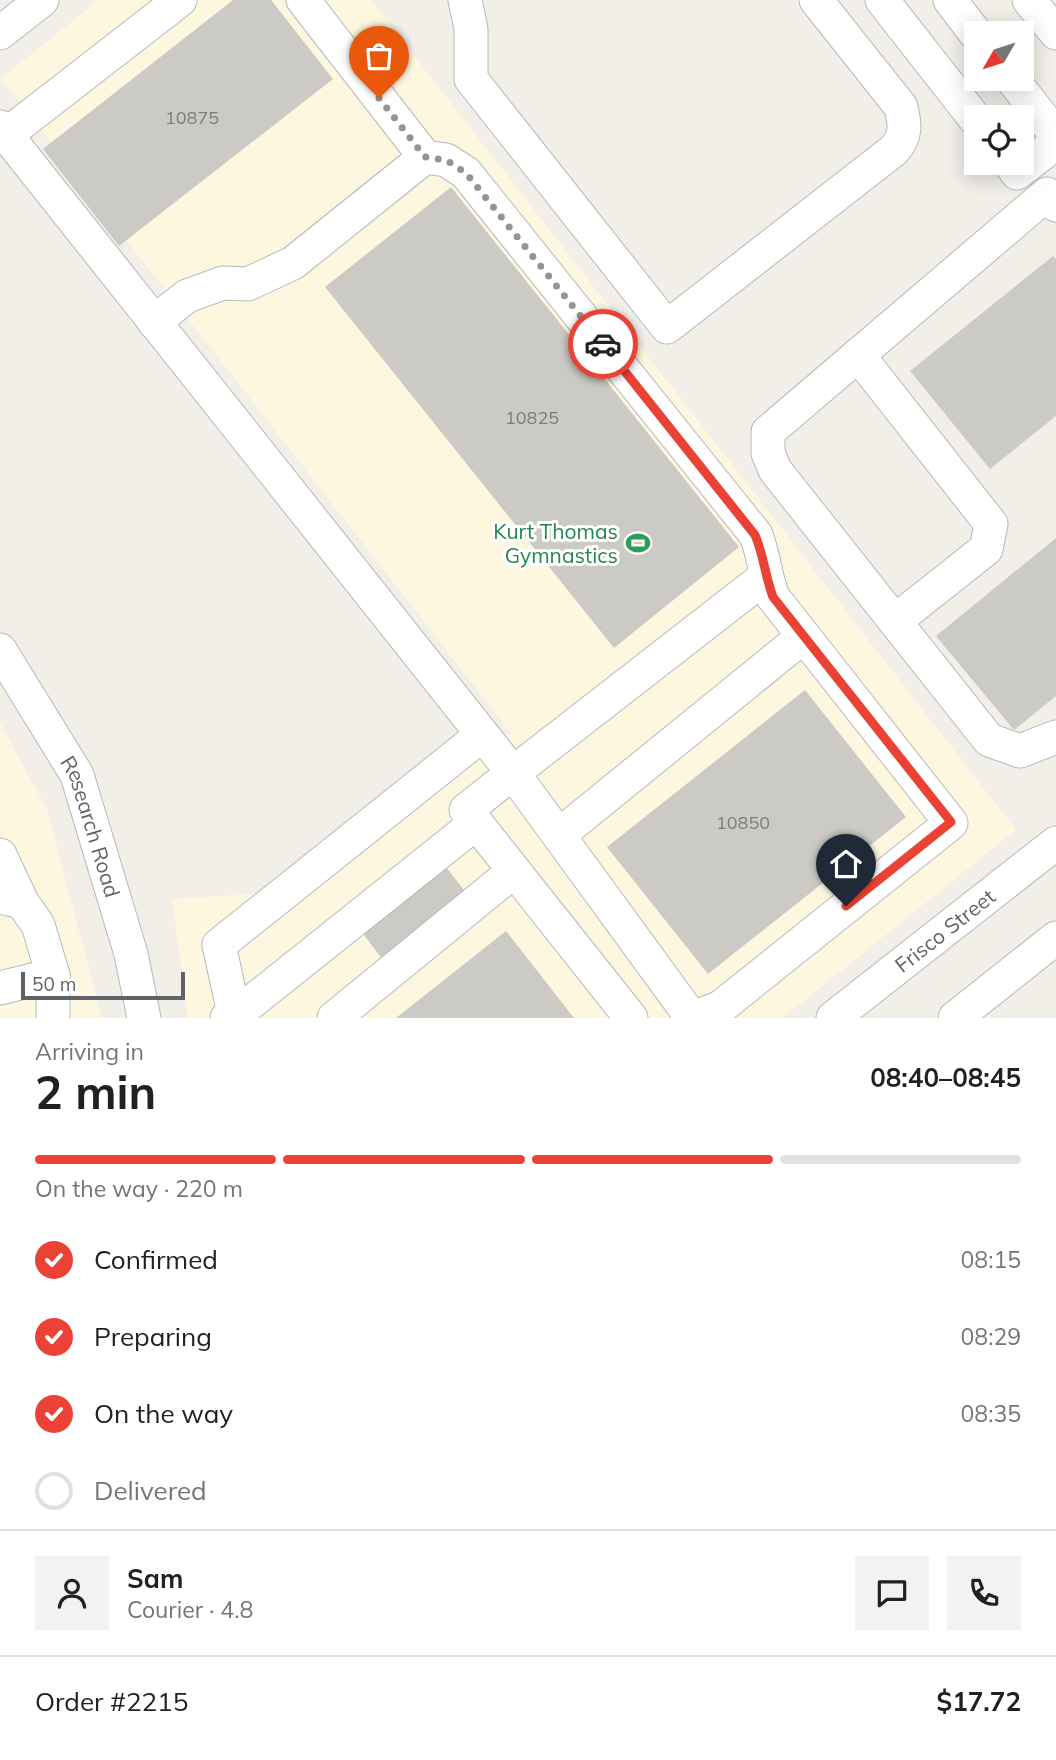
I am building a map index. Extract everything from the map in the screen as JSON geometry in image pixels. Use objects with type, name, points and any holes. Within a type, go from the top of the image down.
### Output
[{"type":"street","points":[[0,33],[42,0]]},
{"type":"street","points":[[180,0],[3,131],[513,773],[693,1018],[720,1007],[951,822],[773,597],[765,577],[764,555],[755,535],[466,173],[446,160],[425,157],[303,0]]},
{"type":"street","points":[[465,0],[471,29],[471,79],[667,327],[894,150],[904,139],[905,122],[901,107],[816,0]]},
{"type":"street","points":[[882,0],[964,105]]},
{"type":"street","points":[[950,0],[966,21]]},
{"type":"street","points":[[1030,0],[1056,33]]},
{"type":"street","points":[[1021,91],[1056,135]]},
{"type":"street","points":[[1034,160],[1056,144]]},
{"type":"street","points":[[155,322],[187,296],[223,283],[248,284],[293,263],[425,157]]},
{"type":"street","points":[[1053,195],[768,432],[768,453],[775,470],[989,740],[1020,751],[1056,737]]},
{"type":"street","points":[[858,355],[990,524],[986,549],[895,621]]},
{"type":"street","points":[[631,1018],[466,810],[765,577]]},
{"type":"street","points":[[558,835],[804,636]]},
{"type":"street","name":"Research Road","points":[[0,650],[77,775],[131,954],[144,1018]]},
{"type":"street","points":[[476,823],[232,1017],[219,945],[482,735]]},
{"type":"street","name":"Frisco Street","points":[[833,1018],[1056,843]]},
{"type":"street","points":[[0,855],[11,899],[38,925],[53,975],[53,1018]]},
{"type":"street","points":[[334,1018],[514,871]]},
{"type":"street","points":[[955,1018],[1056,938]]},
{"type":"street","points":[[0,988],[53,975]]},
{"type":"shaded area","points":[[98,0],[371,0],[1016,830],[782,1018],[188,1018],[172,899],[254,894],[511,733],[1,79]]},
{"type":"shaded area","points":[[0,723],[47,810],[102,1018],[0,1018]]},
{"type":"building","points":[[233,0],[271,0],[333,79],[119,246],[43,149]]},
{"type":"building","points":[[451,187],[739,547],[614,648],[325,287]]},
{"type":"building","points":[[1053,256],[1056,259],[1056,416],[990,469],[910,371]]},
{"type":"building","points":[[1056,538],[1056,696],[1014,730],[936,636]]},
{"type":"building","points":[[805,690],[906,817],[708,974],[607,847]]},
{"type":"building","points":[[445,866],[468,895],[383,960],[361,931]]},
{"type":"building","points":[[506,931],[574,1018],[396,1018]]},
{"type":"way so far","points":[[379,98],[425,157],[446,160],[466,173],[603,344]]},
{"type":"place","name":"Kurt Thomas Gymnastics","points":[[638,543]]},
{"type":"route","points":[[603,344],[755,535],[764,555],[765,577],[773,597],[951,822],[846,906]]}]
